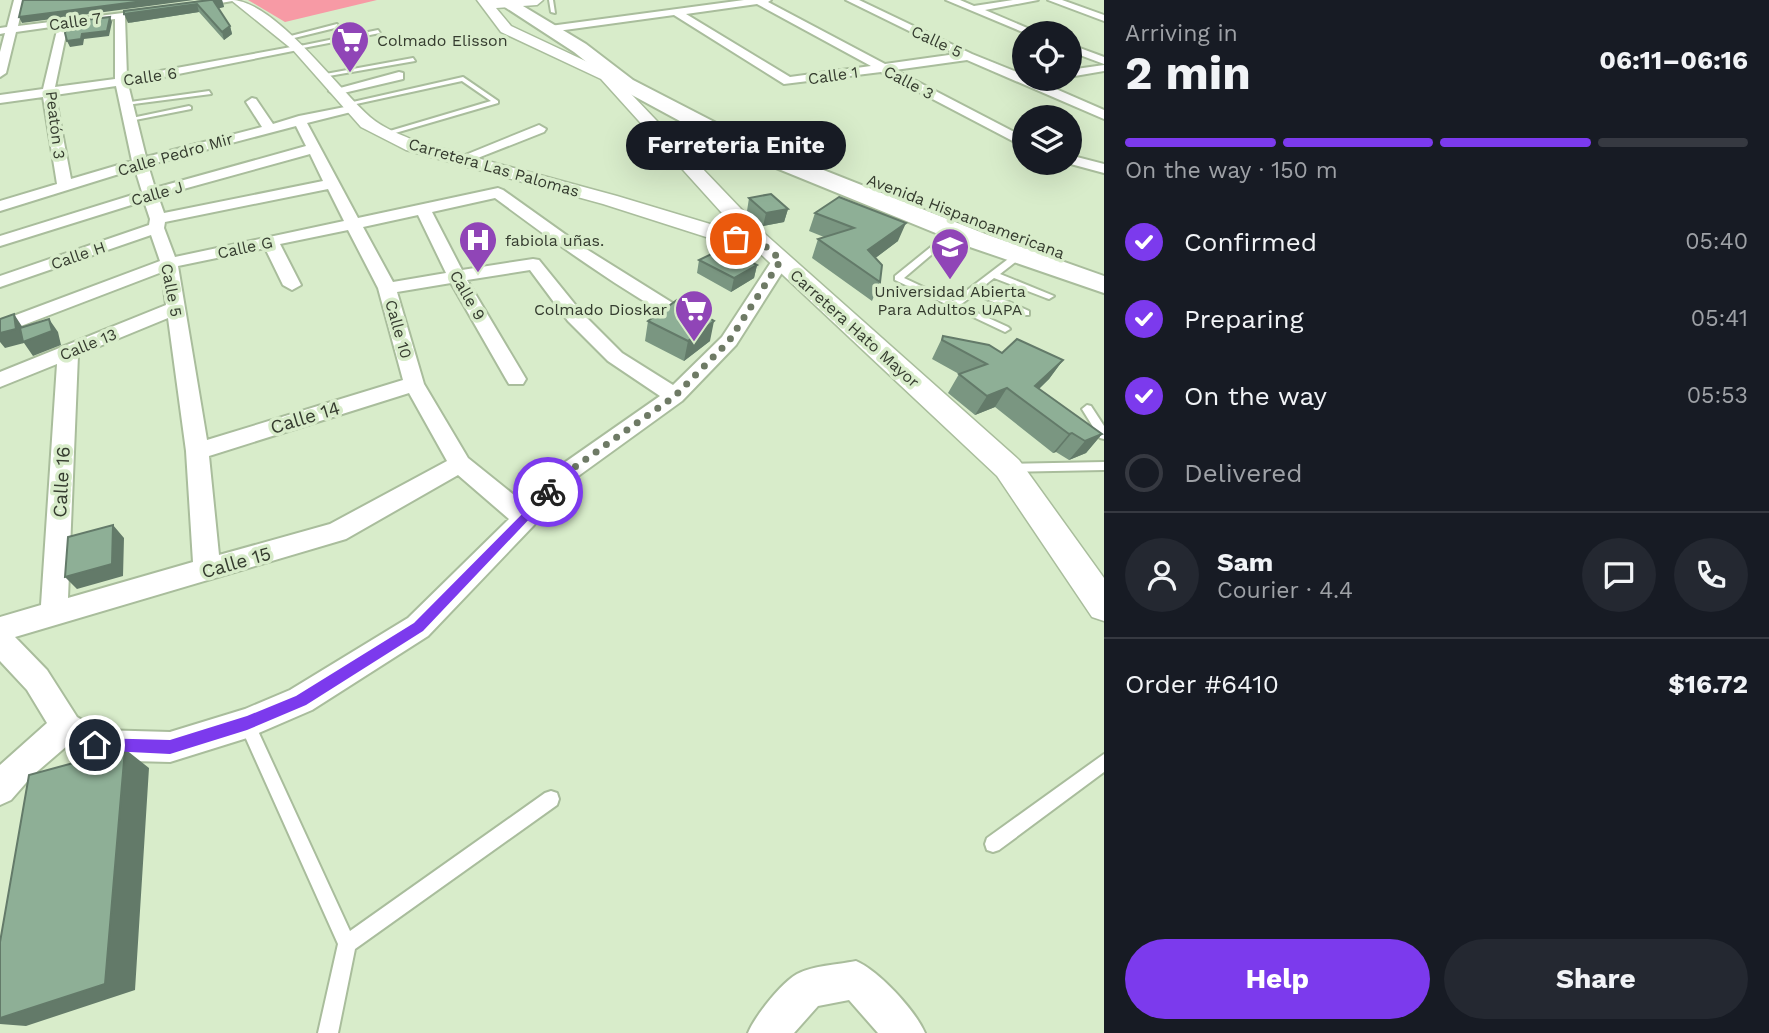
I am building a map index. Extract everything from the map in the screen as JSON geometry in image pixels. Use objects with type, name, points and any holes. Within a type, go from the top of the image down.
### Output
[{"type":"main road","name":"Avenida Hispanoamericana","points":[[495,2],[548,10],[683,98],[772,142],[1104,268]]},
{"type":"main road","name":"Avenida Hispanoamericana","points":[[548,10],[626,84],[747,148],[1019,255],[1104,285]]},
{"type":"street","points":[[0,73],[13,29],[16,0]]},
{"type":"street","points":[[183,6],[235,0]]},
{"type":"street","name":"Carretera Las Palomas","points":[[235,0],[292,43],[344,101],[385,134],[412,146],[610,200],[736,239],[757,239]]},
{"type":"street","name":"Calle 5","points":[[851,0],[968,55],[1012,72]]},
{"type":"street","points":[[951,0],[1012,25]]},
{"type":"street","points":[[971,9],[1032,0]]},
{"type":"street","points":[[1053,0],[1104,19]]},
{"type":"street","points":[[495,2],[548,10],[676,12],[762,1]]},
{"type":"street","name":"Calle 3","points":[[762,1],[1012,137]]},
{"type":"street","name":"Carretera Hato Mayor","points":[[495,2],[506,29],[606,76],[757,239],[1008,468],[1104,606]]},
{"type":"street","name":"Calle 7","points":[[0,31],[145,11]]},
{"type":"street","points":[[0,15],[29,12]]},
{"type":"street","name":"Calle 1","points":[[676,12],[788,81],[968,55]]},
{"type":"street","name":"Calle 5","points":[[120,15],[121,80],[140,163],[169,263],[197,451],[207,571]]},
{"type":"street","name":"Peatón 3","points":[[64,22],[48,92],[65,186]]},
{"type":"street","name":"Calle 6","points":[[0,99],[215,66],[292,43]]},
{"type":"street","points":[[1082,52],[1104,61]]},
{"type":"street","points":[[1082,72],[1104,68]]},
{"type":"street","name":"Calle Pedro Mir","points":[[0,206],[140,163],[299,120],[399,76]]},
{"type":"street","name":"Calle 5","points":[[1054,91],[1104,115]]},
{"type":"street","points":[[252,102],[268,127]]},
{"type":"street","name":"Calle 10","points":[[299,120],[387,288],[414,384],[460,464],[525,518]]},
{"type":"street","points":[[460,160],[539,129]]},
{"type":"street","name":"Calle J","points":[[0,241],[150,194],[315,148]]},
{"type":"street","points":[[1082,163],[1104,169]]},
{"type":"street","name":"Calle H","points":[[0,282],[157,223],[334,183]]},
{"type":"street","name":"Calle G","points":[[0,328],[169,263],[498,193],[577,251],[653,300],[718,335]]},
{"type":"street","name":"Calle 9","points":[[423,209],[456,276],[516,379]]},
{"type":"street","points":[[270,242],[292,285]]},
{"type":"street","points":[[0,641],[37,680],[66,727],[95,745],[170,747],[247,723],[301,700],[418,627],[525,518],[562,476],[675,396],[718,335],[781,260]]},
{"type":"street","points":[[387,288],[528,264],[538,267],[575,317],[615,357],[675,396]]},
{"type":"street","name":"Calle 13","points":[[0,380],[176,308]]},
{"type":"street","name":"Calle 16","points":[[54,613],[68,351]]},
{"type":"street","name":"Calle 14","points":[[197,451],[414,384]]},
{"type":"street","name":"Calle 15","points":[[0,629],[337,532],[460,464]]},
{"type":"street","points":[[0,789],[21,765],[66,727]]},
{"type":"street","points":[[768,1033],[808,989],[856,980],[905,1033]]},
{"type":"lane","points":[[292,43],[337,26]]},
{"type":"lane","points":[[292,43],[378,32]]},
{"type":"lane","points":[[323,75],[413,60]]},
{"type":"lane","points":[[344,101],[463,79],[496,101],[385,134]]},
{"type":"lane","points":[[128,111],[209,93]]},
{"type":"lane","points":[[128,111],[188,108]]},
{"type":"lane","points":[[940,244],[898,278],[1006,329]]},
{"type":"lane","points":[[954,305],[1019,255],[1040,244]]},
{"type":"lane","points":[[994,275],[1049,296]]},
{"type":"lane","points":[[974,290],[1026,313]]},
{"type":"lane","points":[[1087,409],[1104,435]]},
{"type":"lane","points":[[1008,468],[1104,466]]},
{"type":"lane","points":[[247,723],[347,944],[328,1033]]},
{"type":"lane","points":[[993,844],[1104,762]]},
{"type":"lane","points":[[347,944],[551,799]]},
{"type":"shaded area","points":[[248,0],[377,0],[285,22]]},
{"type":"building","points":[[23,0],[151,0],[19,17]]},
{"type":"building","points":[[213,0],[230,26],[222,32],[197,4],[124,14],[124,11]]},
{"type":"building","points":[[110,17],[107,31],[82,34],[81,39],[67,41],[65,33],[68,22]]},
{"type":"building","points":[[771,194],[788,209],[766,213],[749,198]]},
{"type":"building","points":[[839,197],[906,223],[868,250],[882,265],[880,282],[818,239],[854,228],[815,213]]},
{"type":"building","points":[[724,248],[757,265],[734,278],[699,260]]},
{"type":"building","points":[[677,300],[714,321],[688,341],[648,321]]},
{"type":"building","points":[[14,314],[16,329],[0,333],[0,319]]},
{"type":"building","points":[[49,319],[52,331],[23,342],[20,328]]},
{"type":"building","points":[[943,336],[989,345],[1002,353],[1017,339],[1063,360],[1035,386],[1102,434],[1085,441],[1072,433],[1069,434],[1007,388],[987,396],[959,374],[987,364],[942,340]]},
{"type":"building","points":[[113,525],[112,564],[65,577],[68,537]]},
{"type":"building","points":[[125,749],[105,984],[0,1018],[0,942],[29,775]]},
{"type":"way so far","points":[[548,492],[562,476],[675,396],[729,341],[781,260],[757,239],[736,239]]},
{"type":"place","name":"Colmado Elisson","points":[[350,74]]},
{"type":"place","name":"Ferreteria Enite","points":[[736,239]]},
{"type":"place","name":"fabiola uñas.","points":[[478,274]]},
{"type":"place","name":"Universidad Abierta Para Adultos UAPA","points":[[950,281]]},
{"type":"place","name":"Colmado Dioskar","points":[[694,343]]},
{"type":"route","points":[[95,745],[170,747],[247,723],[301,700],[418,627],[548,492]]}]
